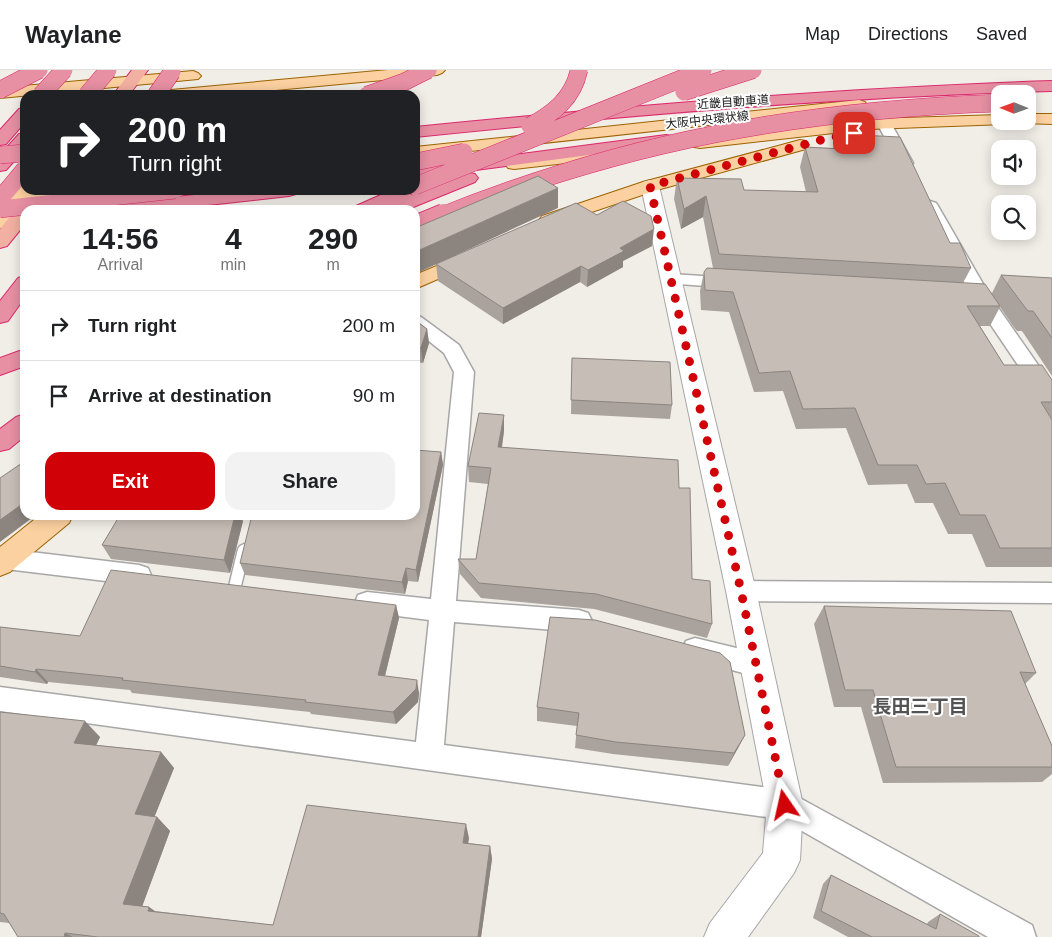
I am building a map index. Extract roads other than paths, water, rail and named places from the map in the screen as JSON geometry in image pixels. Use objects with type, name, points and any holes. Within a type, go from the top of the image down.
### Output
[{"type":"highway","points":[[0,92],[26,70]]},
{"type":"highway","points":[[0,92],[34,70]]},
{"type":"highway","points":[[0,92],[39,70]]},
{"type":"highway","points":[[46,90],[64,70]]},
{"type":"highway","points":[[66,90],[84,70]]},
{"type":"highway","points":[[91,90],[108,70]]},
{"type":"highway","points":[[160,90],[174,70]]},
{"type":"highway","points":[[381,90],[404,82],[428,70]]},
{"type":"highway","points":[[420,161],[465,152],[520,132],[543,120],[561,106],[573,92],[579,70]]},
{"type":"highway","points":[[420,184],[703,70]]},
{"type":"highway","points":[[124,90],[136,76]]},
{"type":"highway","points":[[401,205],[697,86],[759,76]]},
{"type":"highway","name":"近畿自動車道","points":[[546,100],[588,97],[759,76]]},
{"type":"highway","name":"近畿自動車道","points":[[420,132],[773,98],[1052,86]]},
{"type":"highway","points":[[1036,101],[1052,101]]},
{"type":"highway","points":[[420,173],[702,136],[853,112],[991,103]]},
{"type":"highway","points":[[0,140],[19,110]]},
{"type":"highway","points":[[420,224],[505,191],[556,175],[642,149],[702,136]]},
{"type":"highway","points":[[0,140],[20,138]]},
{"type":"highway","points":[[0,166],[20,143]]},
{"type":"highway","points":[[0,155],[20,153]]},
{"type":"highway","points":[[0,175],[20,173]]},
{"type":"highway","points":[[0,198],[20,175]]},
{"type":"highway","points":[[28,205],[37,195]]},
{"type":"highway","points":[[37,205],[129,195]]},
{"type":"highway","points":[[157,205],[244,195]]},
{"type":"highway","points":[[374,205],[395,195]]},
{"type":"highway","points":[[0,209],[20,207]]},
{"type":"highway","points":[[0,242],[15,218]]},
{"type":"highway","points":[[0,316],[20,289]]},
{"type":"highway","points":[[0,367],[20,359]]},
{"type":"highway","points":[[0,442],[20,428]]},
{"type":"main road","points":[[225,90],[437,70]]},
{"type":"main road","points":[[0,92],[136,76],[210,75]]},
{"type":"main road","name":"大阪中央環状線","points":[[420,151],[857,105],[991,102]]},
{"type":"main road","points":[[1036,119],[1052,119]]},
{"type":"main road","points":[[420,173],[870,124],[991,120]]},
{"type":"main road","points":[[531,229],[558,216],[650,186],[821,140],[886,127],[934,121]]},
{"type":"main road","points":[[0,198],[25,195]]},
{"type":"main road","points":[[420,281],[486,250]]},
{"type":"main road","points":[[3,562],[54,520]]},
{"type":"street","points":[[886,127],[914,178]]},
{"type":"street","points":[[650,186],[741,591],[785,805],[781,860],[724,937]]},
{"type":"street","points":[[924,195],[981,297],[1052,400]]},
{"type":"street","points":[[671,280],[751,284]]},
{"type":"street","points":[[961,296],[981,297]]},
{"type":"street","points":[[420,324],[452,349],[464,372],[429,757]]},
{"type":"street","points":[[3,562],[158,577]]},
{"type":"street","points":[[741,591],[1052,593]]},
{"type":"street","points":[[344,599],[443,611],[594,622],[604,625]]},
{"type":"street","points":[[671,642],[757,665]]},
{"type":"street","points":[[0,699],[785,805],[1020,937]]},
{"type":"lane","points":[[235,586],[248,533]]},
{"type":"district","name":"長田三丁目","points":[[920,706]]}]
